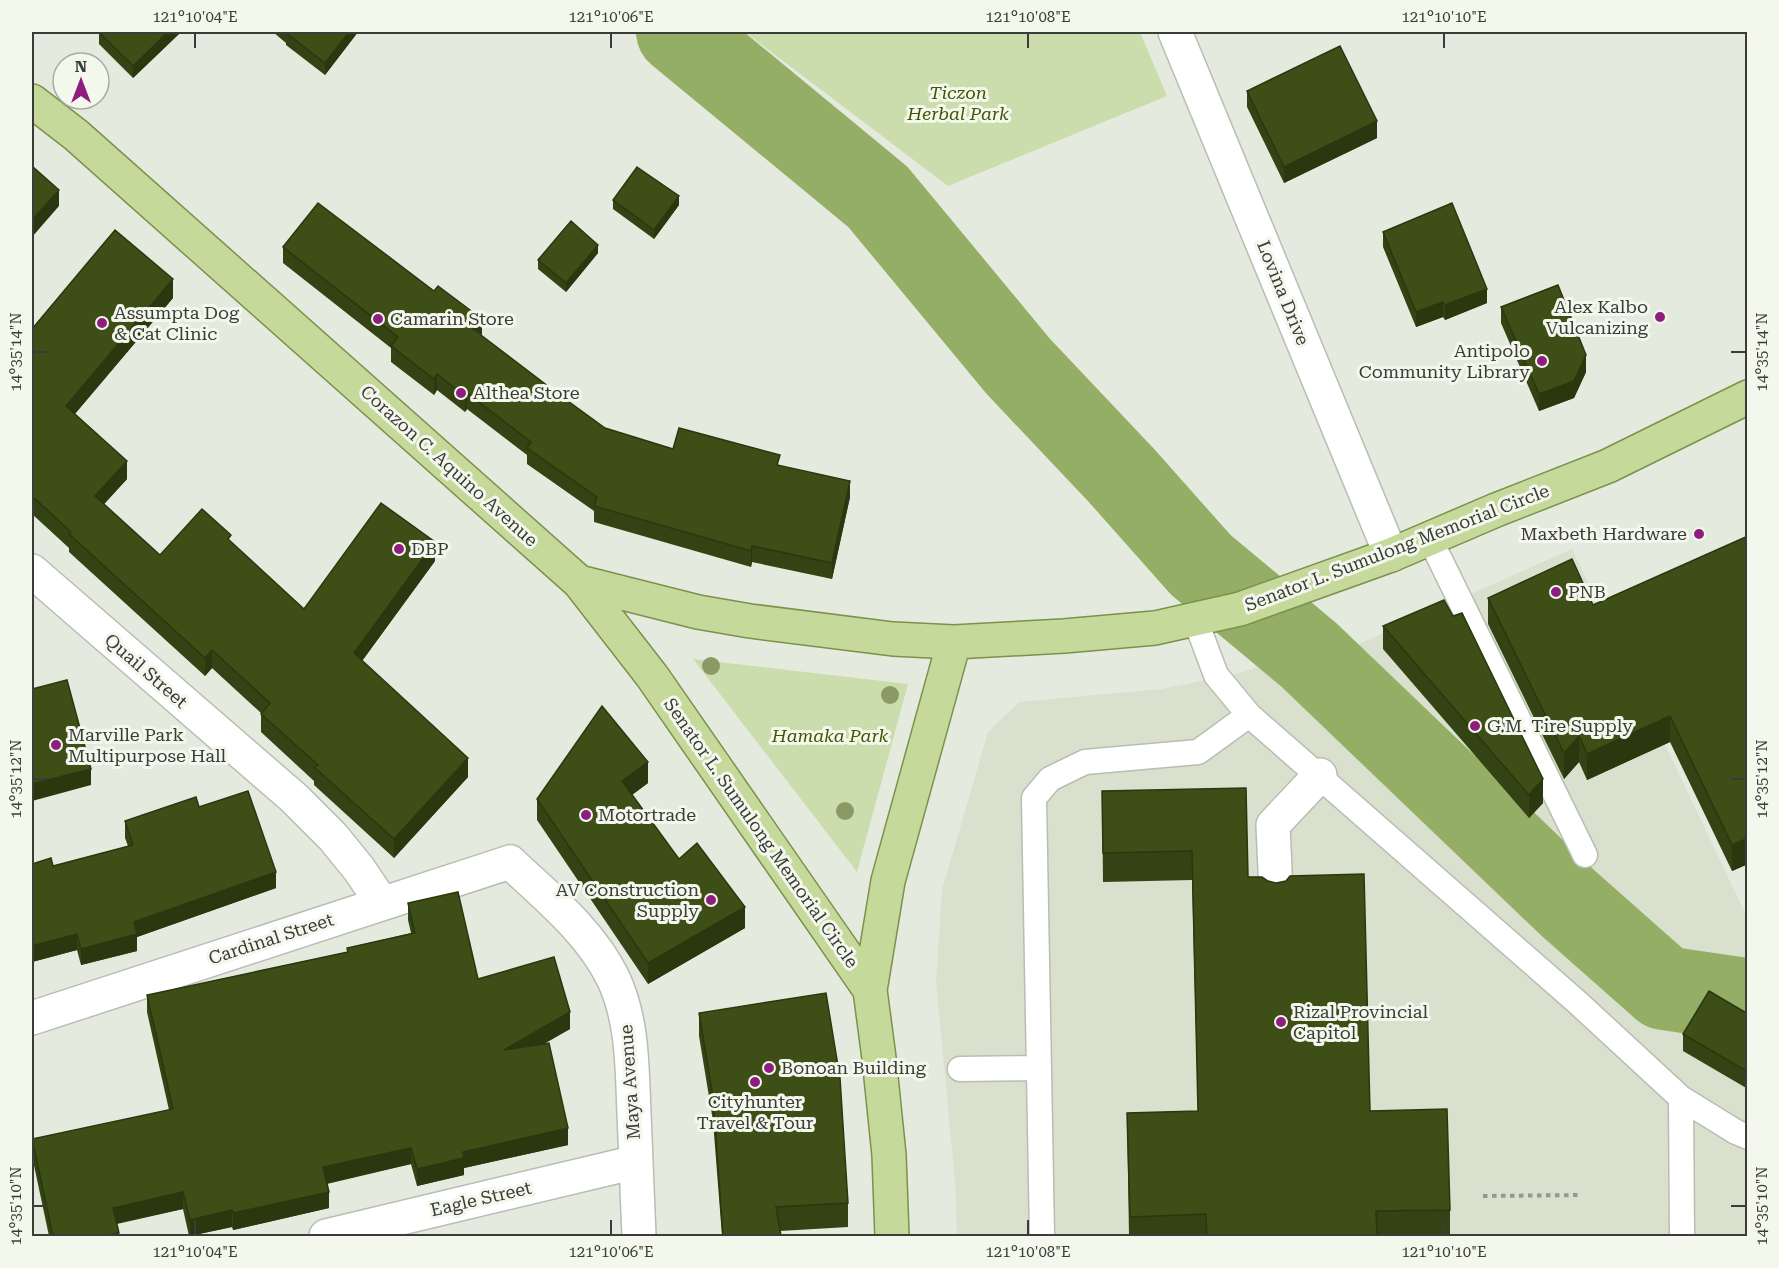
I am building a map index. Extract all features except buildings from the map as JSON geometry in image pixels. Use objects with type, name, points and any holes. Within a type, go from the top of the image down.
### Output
[{"type":"main road","name":"Corazon C. Aquino Avenue","points":[[32,101],[76,135],[579,582],[698,612],[750,621],[893,639],[954,642]]},
{"type":"main road","name":"Senator L. Sumulong Memorial Circle","points":[[892,1236],[889,1155],[870,990],[888,881],[954,642],[1155,628],[1240,609],[1391,555],[1608,466],[1748,397]]},
{"type":"main road","name":"Senator L. Sumulong Memorial Circle","points":[[579,582],[652,676],[870,990]]},
{"type":"street","name":"Lovina Drive","points":[[1175,32],[1391,555]]},
{"type":"street","name":"Quail Street","points":[[32,571],[294,798],[333,837],[359,869],[382,903]]},
{"type":"street","points":[[1276,893],[1273,825],[1320,775]]},
{"type":"street","name":"Cardinal Street","points":[[32,1018],[510,862]]},
{"type":"street","name":"Maya Avenue","points":[[510,862],[578,928],[614,979],[626,1016],[632,1049],[639,1236]]},
{"type":"street","name":"Eagle Street","points":[[326,1236],[636,1162]]},
{"type":"lane","points":[[1430,539],[1585,855]]},
{"type":"lane","points":[[1195,619],[1216,675],[1249,715],[1577,1002],[1681,1098],[1748,1137]]},
{"type":"lane","points":[[1042,1236],[1034,798],[1050,778],[1085,762],[1198,752],[1249,715]]},
{"type":"lane","points":[[960,1069],[1039,1068]]},
{"type":"lane","points":[[1681,1098],[1682,1236]]},
{"type":"path","points":[[1483,1196],[1581,1195]]},
{"type":"shaded area","points":[[1572,549],[1747,917],[1747,987],[1652,953],[1343,651]]},
{"type":"shaded area","points":[[1285,659],[1641,988],[1664,999],[1709,1004],[1747,1019],[1747,1236],[957,1236],[955,1181],[936,982],[942,890],[988,732],[1019,702],[1162,689],[1240,673]]},
{"type":"green space","name":"Ticzon Herbal Park","points":[[745,32],[1140,32],[1167,96],[948,186]]},
{"type":"green space","name":"Hamaka Park","points":[[693,659],[908,684],[857,872]]},
{"type":"waterway","points":[[678,32],[878,197],[1018,366],[1121,475],[1201,565],[1309,655],[1569,904],[1664,988],[1748,1002]]},
{"type":"place","name":"Alex Kalbo Vulcanizing","points":[[1660,317]]},
{"type":"place","name":"Camarin Store","points":[[378,319]]},
{"type":"place","name":"Assumpta Dog & Cat Clinic","points":[[102,323]]},
{"type":"place","name":"Antipolo Community Library","points":[[1542,361]]},
{"type":"place","name":"Althea Store","points":[[461,393]]},
{"type":"place","name":"Maxbeth Hardware","points":[[1699,534]]},
{"type":"place","name":"DBP","points":[[399,549]]},
{"type":"place","name":"PNB","points":[[1556,592]]},
{"type":"place","name":"G.M. Tire Supply","points":[[1475,726]]},
{"type":"place","name":"Marville Park Multipurpose Hall","points":[[56,745]]},
{"type":"place","name":"Motortrade","points":[[586,815]]},
{"type":"place","name":"AV Construction Supply","points":[[711,900]]},
{"type":"place","name":"Rizal Provincial Capitol","points":[[1281,1022]]},
{"type":"place","name":"Bonoan Building","points":[[769,1068]]},
{"type":"place","name":"Cityhunter Travel & Tour","points":[[755,1082]]}]
